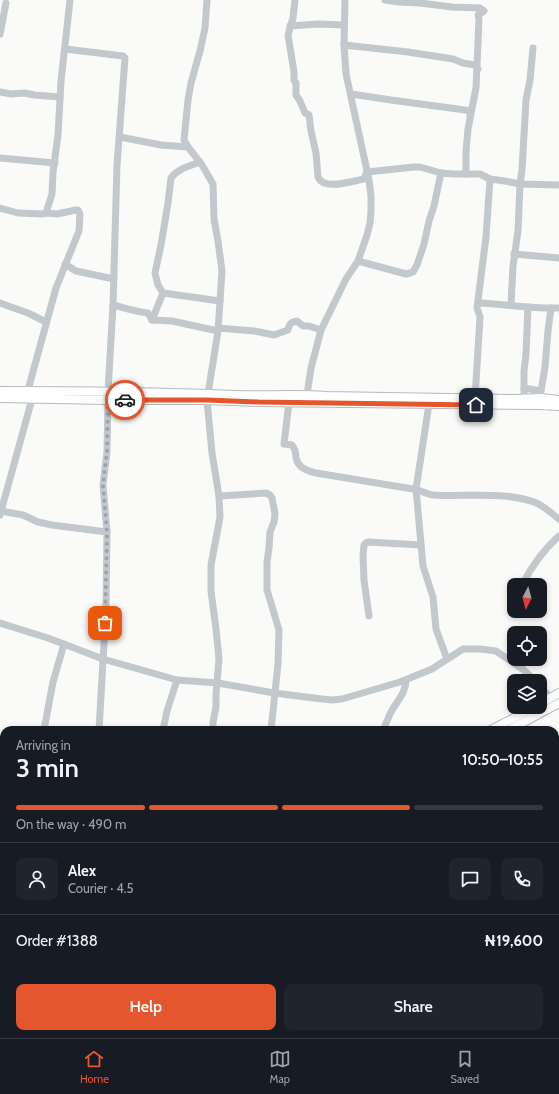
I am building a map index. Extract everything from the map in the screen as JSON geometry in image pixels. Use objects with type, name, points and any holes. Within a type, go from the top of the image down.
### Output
[{"type":"main road","points":[[0,391],[108,391],[288,402],[423,402],[559,406]]},
{"type":"main road","points":[[0,398],[108,400],[307,395],[423,402],[475,398],[541,398],[559,400]]},
{"type":"main road","points":[[522,726],[556,704],[559,693]]},
{"type":"main road","points":[[499,726],[522,714]]},
{"type":"street","points":[[46,213],[52,194],[70,0]]},
{"type":"street","points":[[207,0],[205,28],[191,83],[184,140],[200,162],[213,184],[214,219],[222,271],[218,330],[208,397],[212,453],[219,496],[220,516],[210,565],[211,591],[219,659],[216,707],[213,726]]},
{"type":"street","points":[[295,0],[293,18],[288,35],[294,80],[296,83],[296,95],[305,113],[310,115],[311,131],[316,153],[319,180],[327,184],[340,184],[364,178],[367,172]]},
{"type":"street","points":[[307,395],[313,361],[321,330],[346,279],[358,261],[370,224],[371,196],[369,180],[346,74],[344,45],[345,0]]},
{"type":"street","points":[[385,0],[452,7],[480,8],[484,11],[478,15],[480,19],[478,69],[470,117]]},
{"type":"street","points":[[0,34],[6,3]]},
{"type":"street","points":[[290,26],[318,24],[344,25]]},
{"type":"street","points":[[344,45],[408,52],[452,59],[475,65],[478,69]]},
{"type":"street","points":[[511,305],[514,254],[518,231],[526,100],[530,80],[533,48]]},
{"type":"street","points":[[65,49],[125,57],[117,165],[107,452],[103,485],[107,532],[106,609],[99,726]]},
{"type":"street","points":[[0,92],[60,97]]},
{"type":"street","points":[[351,94],[471,111],[466,151],[466,174]]},
{"type":"street","points":[[120,137],[161,145],[188,147]]},
{"type":"street","points":[[0,158],[55,162]]},
{"type":"street","points":[[163,293],[158,285],[155,273],[161,245],[171,178],[173,174],[178,171],[200,162]]},
{"type":"street","points":[[367,172],[420,167],[441,173],[480,174],[490,179],[520,184],[559,185]]},
{"type":"street","points":[[358,261],[406,274],[413,272],[424,244],[441,173]]},
{"type":"street","points":[[475,398],[480,317],[477,308],[486,237],[490,179]]},
{"type":"street","points":[[0,208],[18,213],[43,214],[57,214],[78,210],[80,214],[80,231],[56,288],[28,390]]},
{"type":"street","points":[[514,254],[559,258]]},
{"type":"street","points":[[65,264],[76,271],[114,279]]},
{"type":"street","points":[[163,293],[220,300]]},
{"type":"street","points":[[152,320],[163,293]]},
{"type":"street","points":[[0,303],[28,313],[46,322]]},
{"type":"street","points":[[478,303],[559,308]]},
{"type":"street","points":[[113,305],[138,312],[148,313],[152,320]]},
{"type":"street","points":[[524,399],[524,371],[528,307]]},
{"type":"street","points":[[524,388],[541,391],[551,308]]},
{"type":"street","points":[[152,320],[172,320],[218,330],[254,331],[274,335],[288,330],[288,325],[297,321],[304,326],[321,330]]},
{"type":"street","points":[[32,399],[3,491],[0,513],[23,515],[38,522],[52,525],[107,532]]},
{"type":"street","points":[[288,402],[284,444],[292,445],[296,450],[297,461],[302,468],[316,473],[416,490],[432,495],[483,495],[526,499],[535,502],[559,519]]},
{"type":"street","points":[[423,402],[416,490],[421,545],[423,566],[433,597],[436,628],[447,659]]},
{"type":"street","points":[[219,496],[266,493],[272,498],[275,514],[270,532],[267,562],[267,590],[279,630],[278,664],[271,726]]},
{"type":"street","points":[[526,578],[533,565],[544,551],[559,536]]},
{"type":"street","points":[[369,616],[364,580],[363,556],[364,545],[366,542],[421,545]]},
{"type":"street","points":[[0,623],[48,638],[103,659],[177,680],[218,683],[274,693],[332,700],[354,696],[406,680],[432,669],[463,649],[496,651],[528,674]]},
{"type":"street","points":[[45,726],[53,682],[64,644]]},
{"type":"street","points":[[164,726],[177,680]]},
{"type":"street","points":[[385,726],[391,711],[404,691],[406,680]]},
{"type":"street","points":[[547,694],[556,704]]},
{"type":"way so far","points":[[105,623],[107,532],[103,485],[107,452],[108,400],[125,400]]},
{"type":"route","points":[[125,400],[476,405]]}]
